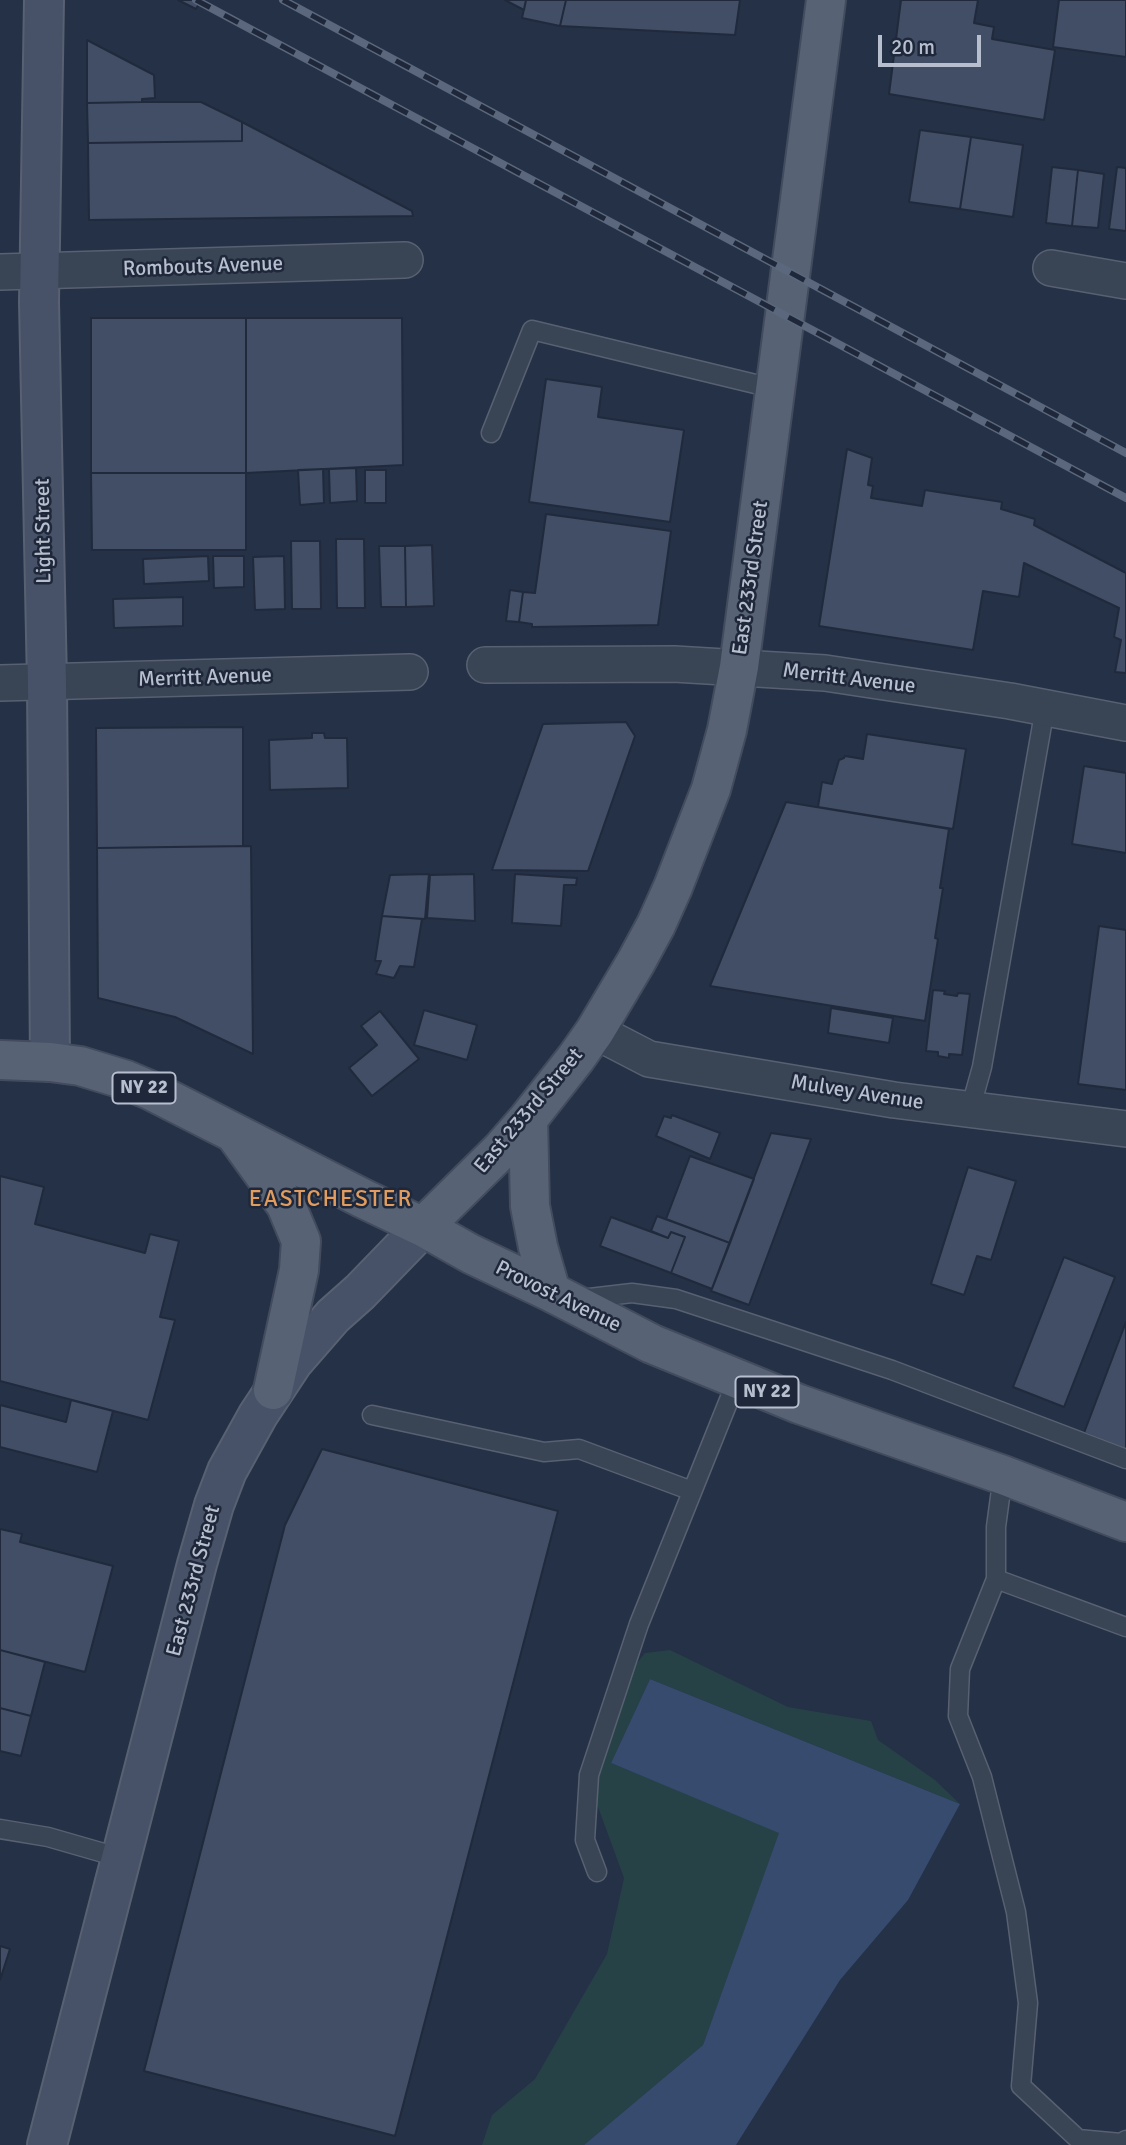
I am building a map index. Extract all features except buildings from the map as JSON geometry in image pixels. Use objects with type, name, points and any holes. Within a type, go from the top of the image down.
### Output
[{"type":"main road","name":"East 233rd Street","points":[[423,1227],[501,1150],[560,1080],[595,1031],[651,934],[673,887],[719,762],[739,667],[826,0]]},
{"type":"main road","name":"Provost Avenue","points":[[0,1059],[80,1066],[126,1080],[232,1130],[652,1344],[799,1404],[1003,1475],[1126,1522]]},
{"type":"main road","points":[[528,1119],[528,1181],[533,1224],[559,1297]]},
{"type":"main road","points":[[232,1130],[286,1205],[301,1241],[299,1270],[273,1390]]},
{"type":"street","name":"Light Street","points":[[44,0],[39,272],[47,683],[50,1062]]},
{"type":"street","name":"Rombouts Avenue","points":[[0,272],[405,260]]},
{"type":"street","points":[[1051,268],[1126,281]]},
{"type":"street","name":"Merritt Avenue","points":[[485,665],[674,664],[825,673],[1010,701],[1126,723]]},
{"type":"street","name":"Merritt Avenue","points":[[0,683],[410,672]]},
{"type":"street","name":"Mulvey Avenue","points":[[595,1031],[649,1059],[894,1100],[1126,1129]]},
{"type":"street","name":"East 233rd Street","points":[[47,2145],[214,1505],[227,1471],[273,1390],[293,1363],[325,1325],[423,1227]]},
{"type":"lane","points":[[491,433],[532,330],[776,389]]},
{"type":"lane","points":[[970,1110],[982,1067],[1045,708]]},
{"type":"lane","points":[[559,1297],[632,1293],[676,1299],[892,1370],[1126,1459]]},
{"type":"lane","points":[[597,1872],[585,1840],[589,1775],[639,1624],[737,1380]]},
{"type":"lane","points":[[372,1415],[544,1452],[579,1449],[692,1491]]},
{"type":"lane","points":[[1003,1475],[996,1527],[996,1578],[960,1669],[958,1716],[982,1777],[1016,1912],[1028,2003],[1021,2086],[1078,2139],[1121,2143],[1126,2140]]},
{"type":"lane","points":[[996,1578],[1126,1627]]},
{"type":"lane","points":[[0,1829],[48,1837],[121,1858]]},
{"type":"green space","points":[[670,1650],[788,1707],[871,1721],[878,1740],[935,1780],[960,1804],[650,1679],[611,1763],[780,1832],[703,2045],[584,2145],[482,2145],[492,2115],[535,2079],[607,1954],[624,1878],[594,1796],[624,1679],[645,1653]]},
{"type":"water","points":[[650,1679],[960,1804],[908,1900],[840,1980],[736,2145],[584,2145],[703,2045],[779,1833],[611,1763]]},
{"type":"railway","points":[[196,0],[1126,498]]},
{"type":"railway","points":[[283,0],[1126,453]]},
{"type":"district","name":"EASTCHESTER","points":[[331,1200]]}]
